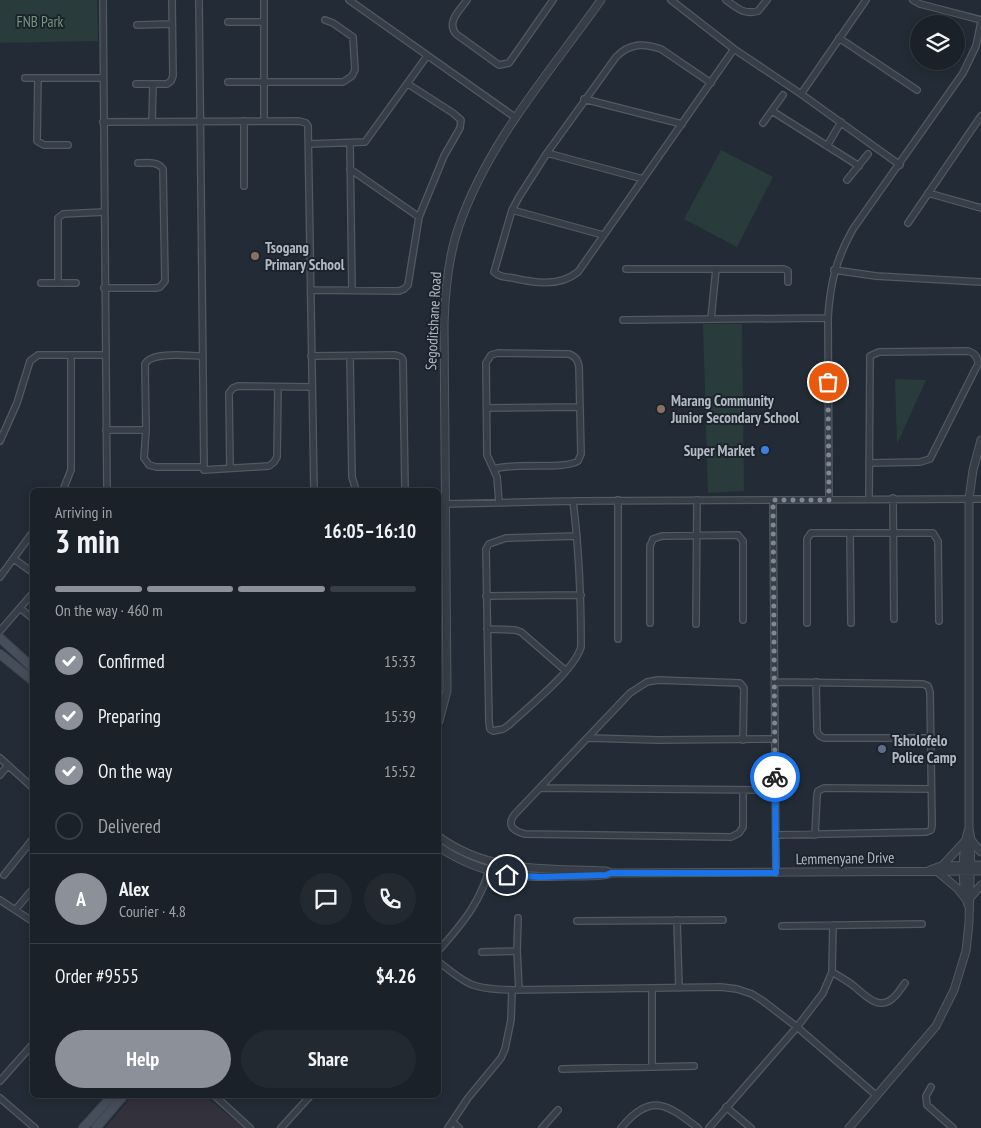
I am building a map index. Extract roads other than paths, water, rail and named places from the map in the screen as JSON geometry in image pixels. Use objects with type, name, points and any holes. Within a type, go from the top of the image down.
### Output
[{"type":"main road","points":[[0,638],[30,664]]},
{"type":"main road","points":[[0,654],[30,678]]},
{"type":"main road","points":[[83,1128],[110,1098]]},
{"type":"main road","points":[[96,1128],[121,1098]]},
{"type":"street","points":[[102,0],[107,488]]},
{"type":"street","points":[[136,84],[167,84],[171,81],[173,76],[172,0]]},
{"type":"street","points":[[199,0],[204,467]]},
{"type":"street","points":[[264,0],[264,121]]},
{"type":"street","points":[[349,0],[516,118]]},
{"type":"street","points":[[467,0],[453,19],[451,24],[452,30],[495,64],[499,65],[509,63],[552,0]]},
{"type":"street","name":"Segoditshane Road","points":[[441,714],[447,691],[442,575],[445,504],[444,324],[447,280],[459,227],[481,174],[516,118],[601,0]]},
{"type":"street","points":[[670,0],[734,50],[801,94],[900,165]]},
{"type":"street","points":[[726,0],[742,12],[755,12],[767,0]]},
{"type":"street","points":[[801,94],[866,0]]},
{"type":"street","points":[[829,500],[828,318],[834,270],[853,229],[900,165],[970,60],[976,46],[981,21],[920,4],[913,0]]},
{"type":"street","points":[[228,82],[343,82],[352,76],[355,70],[353,37],[333,23],[325,20]]},
{"type":"street","points":[[228,22],[264,22]]},
{"type":"street","points":[[137,25],[172,24]]},
{"type":"street","points":[[839,38],[917,90]]},
{"type":"street","points":[[711,82],[661,49],[639,44],[631,46],[616,57],[547,153],[512,210],[494,272],[500,276],[534,283],[563,280],[578,272],[734,50]]},
{"type":"street","points":[[309,144],[365,142],[427,56]]},
{"type":"street","points":[[25,78],[103,78]]},
{"type":"street","points":[[38,78],[37,141],[44,145],[68,145]]},
{"type":"street","points":[[152,122],[153,84]]},
{"type":"street","points":[[310,290],[399,291],[408,285],[419,217],[444,156],[460,128],[461,120],[454,113],[408,84]]},
{"type":"street","points":[[763,123],[783,95]]},
{"type":"street","points":[[584,100],[682,124]]},
{"type":"street","points":[[772,111],[859,166]]},
{"type":"street","points":[[908,223],[981,116]]},
{"type":"street","points":[[244,121],[244,186]]},
{"type":"street","points":[[103,122],[299,121],[306,123],[309,129],[314,488]]},
{"type":"street","points":[[827,146],[841,122]]},
{"type":"street","points":[[350,144],[352,290]]},
{"type":"street","points":[[547,153],[643,179]]},
{"type":"street","points":[[847,180],[868,154]]},
{"type":"street","points":[[104,288],[156,288],[163,285],[165,281],[163,169],[162,166],[155,163],[138,163]]},
{"type":"street","points":[[350,169],[419,217]]},
{"type":"street","points":[[928,193],[981,208]]},
{"type":"street","points":[[512,210],[603,234]]},
{"type":"street","points":[[58,283],[58,218],[62,214],[104,212]]},
{"type":"street","points":[[626,269],[784,269],[788,271],[788,282]]},
{"type":"street","points":[[711,319],[716,270]]},
{"type":"street","points":[[834,270],[876,276],[981,282]]},
{"type":"street","points":[[41,283],[76,283]]},
{"type":"street","points":[[623,320],[828,318]]},
{"type":"street","points":[[869,463],[920,462],[930,459],[978,364],[977,357],[974,354],[968,351],[942,351],[879,352],[872,354],[869,360],[869,463],[869,498]]},
{"type":"street","points":[[494,469],[516,465],[570,465],[578,461],[581,454],[579,366],[574,356],[569,354],[498,353],[492,355],[486,363],[487,456],[497,477],[499,502]]},
{"type":"street","points":[[0,441],[17,403],[30,361],[38,355],[105,355]]},
{"type":"street","points":[[64,488],[71,470],[70,355]]},
{"type":"street","points":[[311,356],[395,355],[401,357],[403,360],[405,488]]},
{"type":"street","points":[[203,356],[156,356],[146,361],[144,458],[149,465],[156,467],[204,467],[204,470],[269,466],[277,457],[278,387]]},
{"type":"street","points":[[350,356],[352,467],[355,488]]},
{"type":"street","points":[[230,468],[230,393],[233,388],[238,386],[312,387]]},
{"type":"street","points":[[487,408],[579,407]]},
{"type":"street","points":[[106,430],[146,430]]},
{"type":"street","points":[[849,1128],[936,1026],[954,990],[966,950],[969,923],[967,868],[969,828],[969,499],[973,470],[981,440]]},
{"type":"street","points":[[893,498],[894,619]]},
{"type":"street","points":[[445,504],[573,500],[981,499]]},
{"type":"street","points":[[573,500],[578,536],[582,647],[574,662],[566,671],[509,725],[503,729],[493,731],[490,729],[489,722],[486,549],[489,544],[506,538],[578,536]]},
{"type":"street","points":[[618,500],[618,639]]},
{"type":"street","points":[[696,624],[697,500]]},
{"type":"street","points":[[773,500],[776,873]]},
{"type":"street","points":[[807,623],[806,538],[811,533],[933,533],[938,541],[939,621]]},
{"type":"street","points":[[850,533],[851,623]]},
{"type":"street","points":[[650,623],[650,546],[653,539],[662,536],[738,535],[742,540],[743,620]]},
{"type":"street","points":[[0,577],[30,537]]},
{"type":"street","points":[[14,559],[30,571]]},
{"type":"street","points":[[486,596],[581,594]]},
{"type":"street","points":[[0,631],[30,596]]},
{"type":"street","points":[[20,608],[30,616]]},
{"type":"street","points":[[487,629],[521,632],[566,671]]},
{"type":"street","points":[[743,740],[744,688],[740,683],[658,680],[647,682],[639,686],[540,788],[510,820],[510,825],[514,830],[525,834],[731,837],[739,834],[743,827],[743,791]]},
{"type":"street","points":[[775,682],[926,684],[930,692],[932,825],[928,832],[776,835]]},
{"type":"street","points":[[816,682],[817,732],[824,738],[931,738]]},
{"type":"street","name":"Segoditshane Road","points":[[441,697],[446,687]]},
{"type":"street","points":[[588,738],[658,740],[774,739]]},
{"type":"street","points":[[0,758],[30,785]]},
{"type":"street","points":[[0,774],[8,765]]},
{"type":"street","points":[[540,788],[776,790]]},
{"type":"street","points":[[815,835],[817,795],[818,791],[824,788],[931,789]]},
{"type":"street","name":"Lemmenyane Drive","points":[[441,838],[462,852],[491,863],[530,869],[606,871],[611,873]]},
{"type":"street","points":[[968,840],[981,852]]},
{"type":"street","points":[[968,840],[936,869],[968,898]]},
{"type":"street","points":[[4,875],[30,842]]},
{"type":"street","name":"Lemmenyane Drive","points":[[441,848],[460,860],[489,871],[523,877],[606,875],[611,873],[776,873],[967,868]]},
{"type":"street","points":[[441,948],[474,908],[481,894],[491,863]]},
{"type":"street","points":[[967,868],[981,865]]},
{"type":"street","points":[[967,868],[981,871]]},
{"type":"street","points":[[968,898],[981,885]]},
{"type":"street","points":[[16,909],[30,892]]},
{"type":"street","points":[[0,900],[30,920]]},
{"type":"street","points":[[448,1128],[468,1098],[501,1058],[505,1049],[516,990],[518,918]]},
{"type":"street","points":[[677,920],[679,988]]},
{"type":"street","points":[[577,921],[724,920]]},
{"type":"street","points":[[782,926],[922,924]]},
{"type":"street","points":[[709,1128],[797,1027],[823,993],[832,972],[833,925]]},
{"type":"street","points":[[482,952],[516,951]]},
{"type":"street","points":[[441,964],[468,984],[485,989],[722,987],[737,989],[757,997],[797,1027],[877,1096]]},
{"type":"street","points":[[832,972],[855,986],[876,1003],[892,1000],[905,982]]},
{"type":"street","points":[[652,988],[652,1067]]},
{"type":"street","points":[[0,1081],[30,1047]]},
{"type":"street","points":[[562,1068],[694,1066]]},
{"type":"street","points":[[931,1087],[926,1096],[927,1105],[953,1128]]},
{"type":"street","points":[[0,1098],[34,1128]]},
{"type":"street","points":[[217,1098],[250,1128]]},
{"type":"street","points":[[280,1128],[307,1098]]},
{"type":"street","points":[[621,1128],[630,1117],[657,1104],[677,1112],[698,1128]]},
{"type":"street","points":[[726,1107],[751,1128]]},
{"type":"street","points":[[542,1128],[558,1110]]},
{"type":"street","points":[[453,1122],[459,1128]]},
{"type":"place","name":"Tsogang Primary School","points":[[255,256]]},
{"type":"place","name":"Marang Community Junior Secondary School","points":[[661,409]]},
{"type":"place","name":"Super Market","points":[[765,450]]},
{"type":"place","name":"Tsholofelo Police Camp","points":[[882,749]]},
{"type":"park label","name":"FNB Park","points":[[40,21]]}]
